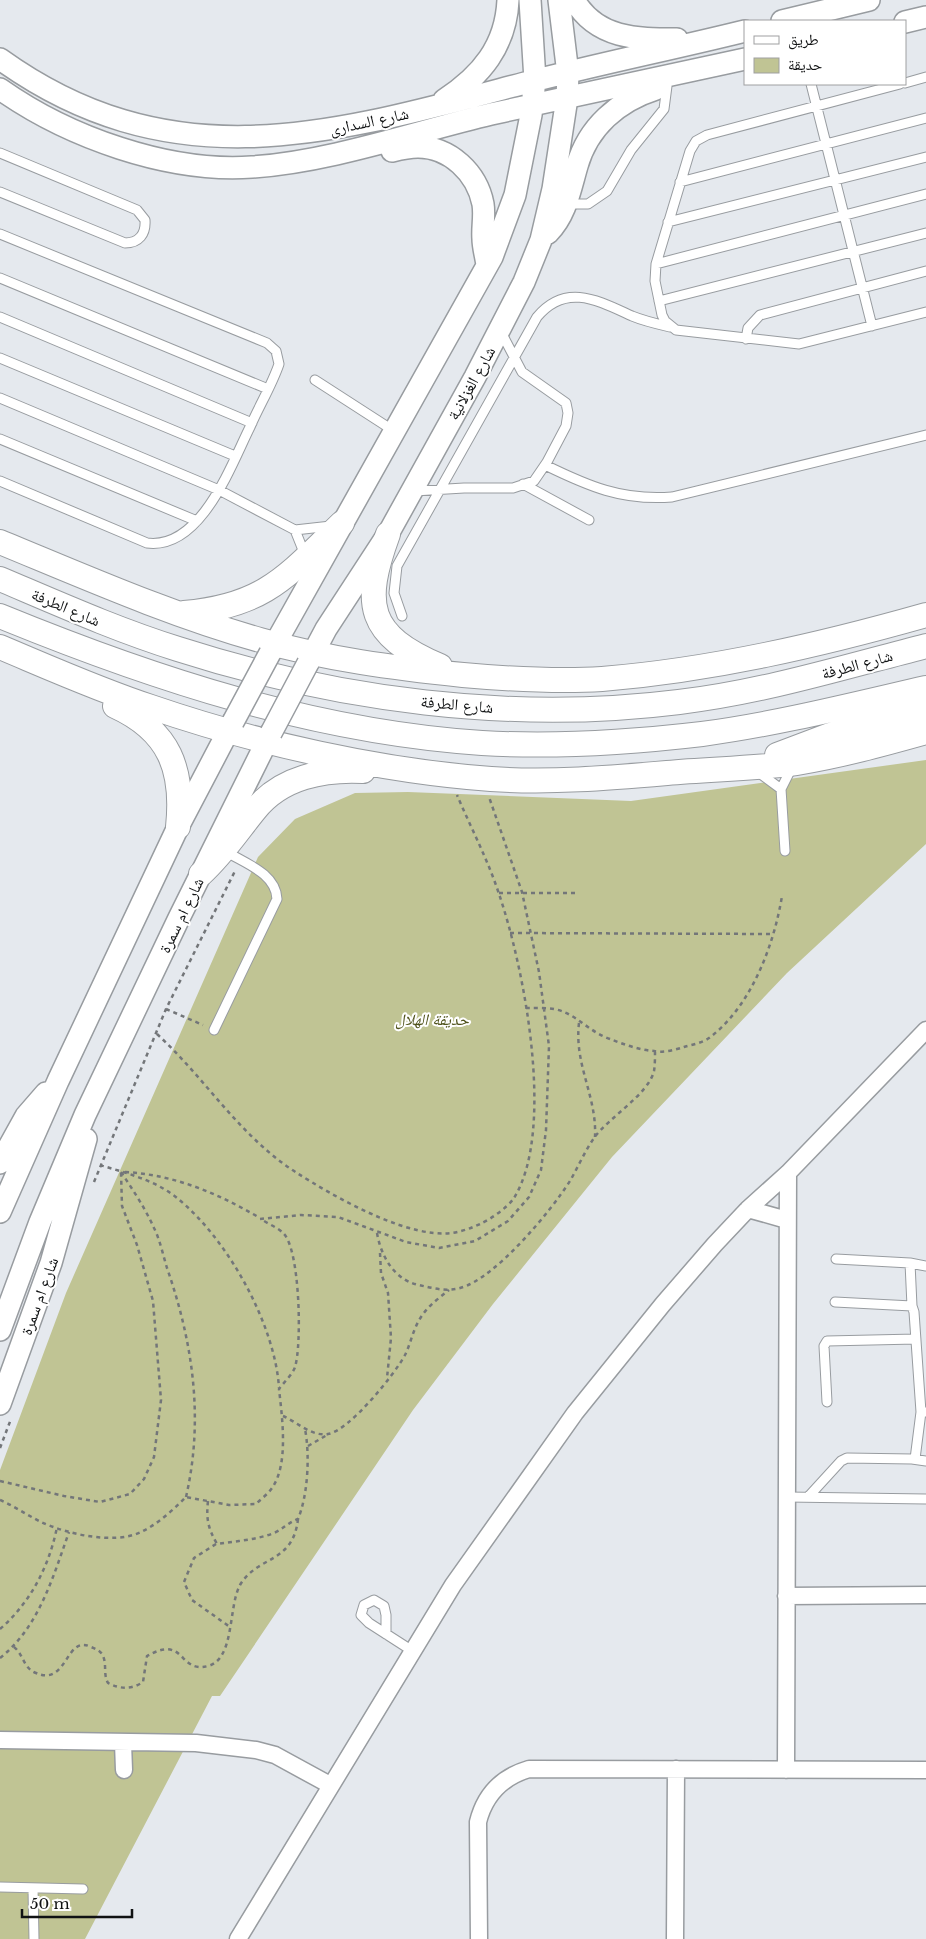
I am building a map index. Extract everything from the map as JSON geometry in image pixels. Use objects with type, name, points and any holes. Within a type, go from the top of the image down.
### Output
[{"type":"main road","points":[[177,613],[242,602],[270,589],[342,523]]},
{"type":"main road","points":[[388,534],[378,563],[373,586],[375,609],[379,620],[385,630],[401,646],[460,674]]},
{"type":"main road","points":[[0,542],[177,613],[273,649],[311,658],[504,678],[600,679],[690,668],[762,656],[926,615]]},
{"type":"main road","name":"شارع الطرفة","points":[[0,579],[116,627],[230,665],[326,687],[481,707],[577,709],[679,702],[766,688],[926,646]]},
{"type":"main road","name":"شارع الطرفة","points":[[0,616],[106,658],[266,708],[379,730],[483,743],[538,744],[702,734],[797,717],[926,688]]},
{"type":"main road","points":[[0,647],[151,708],[402,767],[492,779],[562,780],[795,763],[838,755],[926,732]]},
{"type":"main road","points":[[71,676],[95,696],[144,722],[170,753],[176,769],[180,800],[178,827]]},
{"type":"main road","points":[[745,768],[830,735],[926,708]]},
{"type":"main road","points":[[201,874],[232,856],[256,808],[286,785],[316,774],[341,770],[384,771],[402,767]]},
{"type":"street","points":[[430,108],[466,84],[489,61],[500,40],[508,0]]},
{"type":"street","points":[[0,1212],[58,1081],[178,827],[342,523],[487,265],[504,228],[514,195],[532,105],[535,80],[530,0]]},
{"type":"street","name":"شارع الغزلانية","points":[[269,737],[326,629],[388,534],[500,330],[524,282],[541,240],[553,189],[568,74],[559,0]]},
{"type":"street","points":[[574,0],[593,22],[622,36],[641,39],[714,38]]},
{"type":"street","points":[[786,20],[869,0]]},
{"type":"street","points":[[906,22],[926,17]]},
{"type":"street","name":"شارع السدارى","points":[[0,60],[40,85],[86,108],[135,123],[189,134],[236,138],[298,134],[347,127],[430,108],[535,80],[568,74],[744,31]]},
{"type":"street","name":"شارع السدارى","points":[[0,89],[68,128],[121,148],[180,163],[213,167],[253,167],[335,152],[532,105],[744,59]]},
{"type":"street","points":[[541,240],[551,230],[566,204],[582,152],[596,128],[606,117],[630,98],[680,82],[696,70]]},
{"type":"street","points":[[335,152],[348,156],[366,156],[418,147],[428,148],[450,156],[466,169],[479,190],[485,218],[482,240],[487,265]]},
{"type":"street","name":"شارع ام سمرة","points":[[0,1330],[40,1222],[93,1099],[269,737]]},
{"type":"street","points":[[238,1939],[412,1650],[492,1526],[575,1413],[663,1304],[748,1209],[788,1173],[926,1030]]},
{"type":"street","points":[[0,1163],[26,1116],[58,1081]]},
{"type":"street","name":"شارع ام سمرة","points":[[0,1404],[60,1236],[84,1151],[93,1099]]},
{"type":"street","points":[[786,1770],[788,1173]]},
{"type":"street","points":[[748,1209],[787,1220]]},
{"type":"street","points":[[786,1596],[926,1595]]},
{"type":"street","points":[[3,1742],[196,1743],[256,1750],[281,1758],[330,1785]]},
{"type":"street","points":[[123,1743],[124,1770]]},
{"type":"street","points":[[479,1939],[478,1822],[485,1802],[499,1784],[513,1775],[528,1769],[926,1770]]},
{"type":"street","points":[[675,1939],[676,1769]]},
{"type":"lane","points":[[906,83],[926,77]]},
{"type":"lane","points":[[812,85],[872,326]]},
{"type":"lane","points":[[670,327],[662,315],[656,281],[656,264],[690,150],[701,138],[896,85]]},
{"type":"lane","points":[[566,204],[588,204],[607,191],[631,150],[664,109],[667,86]]},
{"type":"lane","points":[[680,182],[926,118]]},
{"type":"lane","points":[[0,153],[137,210],[144,220],[144,232],[136,241],[124,243],[0,192]]},
{"type":"lane","points":[[668,222],[926,157]]},
{"type":"lane","points":[[656,264],[926,194]]},
{"type":"lane","points":[[659,301],[926,233]]},
{"type":"lane","points":[[0,234],[272,346],[276,351],[279,364],[210,507],[197,521],[169,541],[147,543],[0,481]]},
{"type":"lane","points":[[746,339],[748,328],[760,315],[926,271]]},
{"type":"lane","points":[[0,278],[268,390]]},
{"type":"lane","points":[[402,616],[394,593],[397,566],[541,312],[554,302],[564,299],[597,300],[642,320],[683,332],[792,344],[807,344],[926,312]]},
{"type":"lane","points":[[0,317],[252,423]]},
{"type":"lane","points":[[411,492],[440,489],[513,488],[534,481],[545,465],[566,426],[568,413],[566,403],[522,372],[500,330]]},
{"type":"lane","points":[[0,358],[235,456]]},
{"type":"lane","points":[[314,380],[394,432]]},
{"type":"lane","points":[[0,398],[219,490],[295,530],[322,528],[342,523]]},
{"type":"lane","points":[[545,465],[588,486],[627,496],[651,498],[672,496],[926,434]]},
{"type":"lane","points":[[0,438],[197,521]]},
{"type":"lane","points":[[523,484],[589,520]]},
{"type":"lane","points":[[295,530],[302,545],[305,558]]},
{"type":"lane","points":[[785,851],[781,789],[795,763]]},
{"type":"lane","points":[[745,768],[781,789]]},
{"type":"lane","points":[[214,1030],[277,899],[277,891],[268,877],[232,856]]},
{"type":"lane","points":[[836,1259],[910,1263],[926,1266]]},
{"type":"lane","points":[[910,1263],[912,1306],[923,1412],[915,1459]]},
{"type":"lane","points":[[835,1302],[912,1306]]},
{"type":"lane","points":[[827,1402],[824,1346],[827,1341],[916,1339]]},
{"type":"lane","points":[[809,1496],[841,1461],[847,1458],[915,1459],[926,1462]]},
{"type":"lane","points":[[786,1497],[926,1499]]},
{"type":"lane","points":[[386,1634],[412,1650]]},
{"type":"lane","points":[[0,1887],[83,1889]]},
{"type":"lane","points":[[33,1889],[34,1939]]},
{"type":"path","points":[[232,856],[157,1034],[184,1059],[237,1124],[265,1151],[297,1173],[391,1222],[434,1234],[463,1232],[488,1220],[513,1200],[524,1176],[532,1142],[534,1104],[526,1008],[510,933],[499,893],[475,831],[454,790]]},
{"type":"path","points":[[262,1220],[260,1218],[301,1215],[338,1217],[406,1242],[439,1248],[475,1241],[508,1221],[529,1197],[541,1170],[546,1130],[549,1046],[542,1008],[539,972],[522,892],[487,793]]},
{"type":"path","points":[[499,893],[575,893]]},
{"type":"path","points":[[526,1008],[542,1008],[564,1012],[579,1023],[608,1039],[655,1052],[678,1049],[708,1040],[729,1019],[749,991],[767,955],[774,934],[782,896]]},
{"type":"path","points":[[510,933],[774,934]]},
{"type":"path","points":[[166,1009],[214,1030]]},
{"type":"path","points":[[579,1023],[577,1050],[596,1121],[595,1137]]},
{"type":"path","points":[[380,1250],[386,1261],[398,1275],[415,1285],[440,1290],[460,1288],[478,1280],[529,1233],[569,1182],[595,1137],[614,1116],[645,1088],[654,1071],[655,1052]]},
{"type":"path","points":[[100,1165],[147,1180],[176,1197],[206,1227],[236,1269],[272,1342],[278,1370],[282,1416],[281,1466],[273,1488],[256,1504],[229,1505],[186,1497]]},
{"type":"path","points":[[121,1172],[159,1176],[196,1185],[230,1201],[285,1234],[295,1262],[298,1292],[298,1352],[294,1370],[279,1389]]},
{"type":"path","points":[[0,1481],[64,1496],[100,1502],[130,1494],[144,1479],[154,1457],[161,1400],[153,1301],[137,1245],[122,1206],[121,1172]]},
{"type":"path","points":[[0,1500],[42,1522],[70,1532],[104,1539],[140,1533],[169,1514],[186,1497],[192,1474],[194,1443],[195,1401],[192,1364],[179,1300],[155,1229],[121,1172]]},
{"type":"path","points":[[377,1232],[392,1338],[387,1380]]},
{"type":"path","points":[[308,1446],[358,1414],[406,1354],[410,1339],[422,1316],[450,1289]]},
{"type":"path","points":[[282,1416],[304,1428],[328,1434]]},
{"type":"path","points":[[14,1647],[26,1667],[38,1674],[54,1674],[64,1667],[68,1655],[76,1647],[87,1644],[99,1650],[104,1657],[105,1676],[108,1683],[125,1689],[135,1687],[143,1682],[148,1656],[161,1649],[172,1649],[192,1666],[208,1666],[219,1660],[226,1649],[234,1599],[241,1584],[251,1573],[279,1556],[290,1544],[296,1533],[306,1479],[308,1446],[304,1428]]},
{"type":"path","points":[[208,1501],[206,1517],[208,1528],[216,1544]]},
{"type":"path","points":[[230,1627],[192,1600],[184,1582],[194,1558],[216,1544],[262,1538],[278,1532],[289,1522],[298,1519]]},
{"type":"path","points":[[0,1629],[18,1614],[37,1584],[53,1547],[57,1527]]},
{"type":"path","points":[[0,1658],[14,1647],[43,1602],[70,1532]]},
{"type":"green space","name":"حديقة الهلال","points":[[926,760],[926,844],[787,973],[612,1157],[493,1304],[413,1410],[220,1696],[212,1696],[85,1939],[0,1939],[0,1470],[66,1293],[258,857],[295,819],[355,793],[408,792],[631,801]]}]
